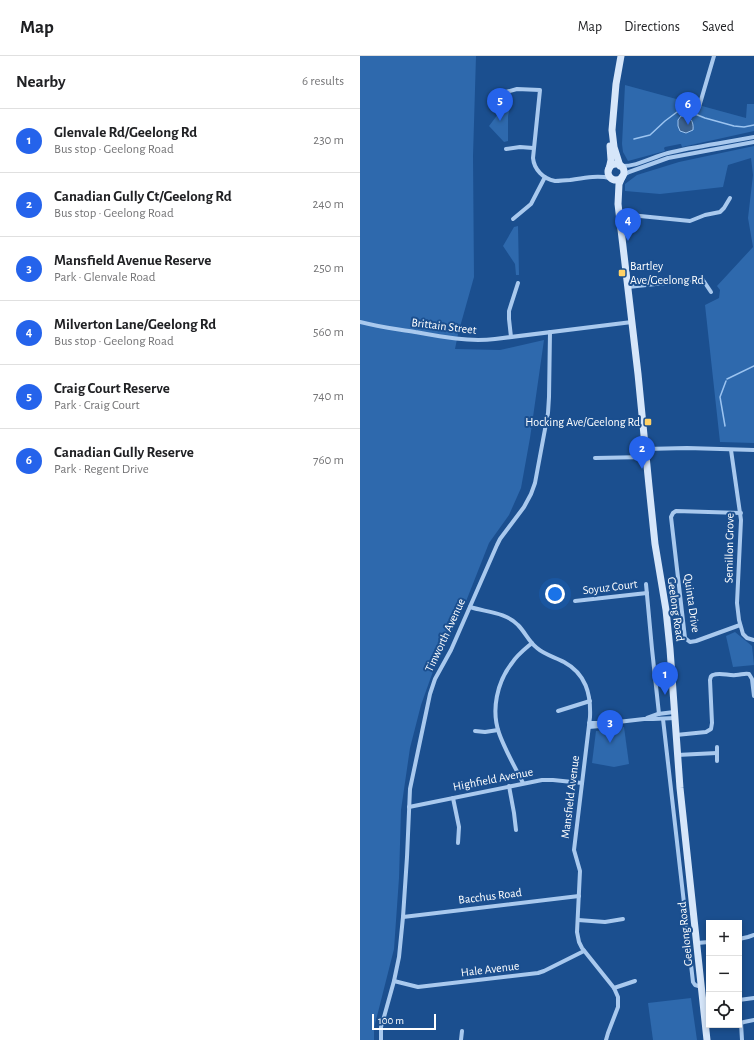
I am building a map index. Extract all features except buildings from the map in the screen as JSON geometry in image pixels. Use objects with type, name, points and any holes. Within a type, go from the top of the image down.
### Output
[{"type":"main road","points":[[612,136],[608,174],[610,178],[616,180],[622,177],[623,171],[614,150],[612,123],[616,84],[622,56]]},
{"type":"main road","points":[[609,169],[613,165],[620,166]]},
{"type":"main road","name":"Geelong Road","points":[[622,177],[619,184],[619,217],[632,322],[656,551],[669,636],[677,755],[700,977],[706,1004],[706,1025]]},
{"type":"main road","name":"Geelong Road","points":[[610,178],[618,204]]},
{"type":"main road","name":"Geelong Road","points":[[706,1028],[708,1040]]},
{"type":"street","points":[[699,107],[714,56]]},
{"type":"street","points":[[506,92],[521,88],[540,90],[532,158],[537,170],[545,177],[559,181],[595,177],[610,178]]},
{"type":"street","points":[[620,166],[629,166],[668,153],[754,137]]},
{"type":"street","points":[[622,177],[629,172],[668,158],[754,142]]},
{"type":"street","points":[[506,149],[520,146],[533,148]]},
{"type":"street","points":[[595,177],[609,169]]},
{"type":"street","points":[[513,219],[531,204],[545,177]]},
{"type":"street","points":[[619,217],[630,215],[690,221],[704,215],[720,212],[730,198]]},
{"type":"street","points":[[628,287],[702,279],[711,292]]},
{"type":"street","points":[[511,337],[509,314],[510,305],[518,283]]},
{"type":"street","name":"Brittain Street","points":[[360,322],[387,328],[462,340],[480,341],[550,332]]},
{"type":"street","points":[[550,332],[632,322]]},
{"type":"street","name":"Tinworth Avenue","points":[[381,1040],[381,1027],[399,957],[403,917],[410,785],[430,694],[435,679],[451,650],[498,542],[522,511],[533,487],[545,434],[548,413],[550,386],[550,332]]},
{"type":"street","points":[[645,449],[687,448],[754,450]]},
{"type":"street","name":"Semillon Grove","points":[[731,450],[741,513],[737,603],[740,625]]},
{"type":"street","points":[[596,458],[646,457]]},
{"type":"street","name":"Quinta Drive","points":[[740,625],[696,641],[690,642],[685,638],[672,520],[673,513],[676,511],[741,513]]},
{"type":"street","points":[[646,584],[652,649],[660,714],[662,719],[692,971],[694,983],[702,987]]},
{"type":"street","name":"Soyuz Court","points":[[575,602],[647,593]]},
{"type":"street","name":"Mansfield Avenue","points":[[470,607],[502,615],[518,625],[532,643],[540,650],[565,663],[574,670],[580,676],[588,690],[590,701],[589,725],[574,850],[580,871],[578,936],[584,951],[614,988],[618,996],[619,1004],[606,1040]]},
{"type":"street","points":[[740,625],[744,635],[749,639],[754,640]]},
{"type":"street","points":[[523,783],[498,730],[496,708],[500,684],[505,673],[520,654],[532,643]]},
{"type":"street","points":[[676,734],[706,732],[711,729],[710,677],[714,675],[749,674],[752,676],[754,696]]},
{"type":"street","points":[[558,710],[590,701]]},
{"type":"street","points":[[644,719],[660,714],[674,715]]},
{"type":"street","points":[[589,725],[600,726],[609,723],[644,719],[662,719],[674,715]]},
{"type":"street","points":[[475,731],[488,732],[498,730]]},
{"type":"street","points":[[716,747],[718,761]]},
{"type":"street","points":[[677,755],[717,752]]},
{"type":"street","name":"Highfield Avenue","points":[[409,807],[545,779],[582,783]]},
{"type":"street","points":[[509,786],[516,830]]},
{"type":"street","points":[[453,798],[459,827],[458,843]]},
{"type":"street","name":"Bacchus Road","points":[[403,917],[579,896]]},
{"type":"street","points":[[578,920],[607,922],[622,919]]},
{"type":"street","points":[[742,938],[754,935]]},
{"type":"street","points":[[697,943],[706,942]]},
{"type":"street","name":"Hale Avenue","points":[[394,981],[418,987],[538,973],[584,951]]},
{"type":"street","points":[[692,971],[694,977],[700,977]]},
{"type":"street","points":[[614,988],[635,981]]},
{"type":"street","points":[[742,1000],[754,998]]},
{"type":"street","points":[[742,1040],[741,1023],[754,1020]]},
{"type":"street","points":[[461,1040],[462,1031]]},
{"type":"shaded area","points":[[360,56],[476,56],[473,156],[474,277],[455,349],[500,350],[544,340],[530,438],[521,488],[509,515],[489,543],[463,609],[436,663],[421,705],[410,748],[401,810],[399,878],[394,949],[374,1028],[374,1040],[360,1040]]},
{"type":"shaded area","points":[[625,85],[746,118],[747,104],[754,104],[754,131],[682,147],[680,144],[665,147],[665,151],[628,161],[623,152],[622,144]]},
{"type":"shaded area","points":[[512,98],[508,116],[508,141],[504,142],[489,126]]},
{"type":"shaded area","points":[[681,116],[687,117],[691,120],[693,130],[686,133],[680,131],[678,120]]},
{"type":"shaded area","points":[[754,146],[754,443],[720,442],[705,305],[719,298],[720,290],[717,286],[753,247],[748,218],[753,175],[751,158],[728,165],[723,187],[660,194],[625,191],[625,184],[637,175],[679,162]]},
{"type":"shaded area","points":[[518,226],[519,275],[516,275],[515,264],[503,246],[514,227]]},
{"type":"shaded area","points":[[735,632],[752,646],[754,665],[733,667],[726,636]]},
{"type":"shaded area","points":[[624,727],[629,764],[614,767],[592,763],[596,731]]},
{"type":"shaded area","points":[[691,998],[697,1040],[653,1040],[648,1003]]},
{"type":"waterway","points":[[634,139],[650,135],[677,112],[685,110],[705,118],[734,126],[744,127],[754,125]]},
{"type":"waterway","points":[[727,379],[754,366]]},
{"type":"waterway","points":[[725,426],[720,397],[726,381]]},
{"type":"place","name":"Craig Court Reserve","points":[[500,121]]},
{"type":"place","name":"Canadian Gully Reserve","points":[[688,125]]},
{"type":"place","name":"Milverton Lane/Geelong Rd","points":[[628,241]]},
{"type":"place","name":"Bartley Ave/Geelong Rd","points":[[622,273]]},
{"type":"place","name":"Hocking Ave/Geelong Rd","points":[[648,422]]},
{"type":"place","name":"Canadian Gully Ct/Geelong Rd","points":[[642,469]]},
{"type":"place","name":"Glenvale Rd/Geelong Rd","points":[[665,695]]},
{"type":"place","name":"Mansfield Avenue Reserve","points":[[610,743]]}]
